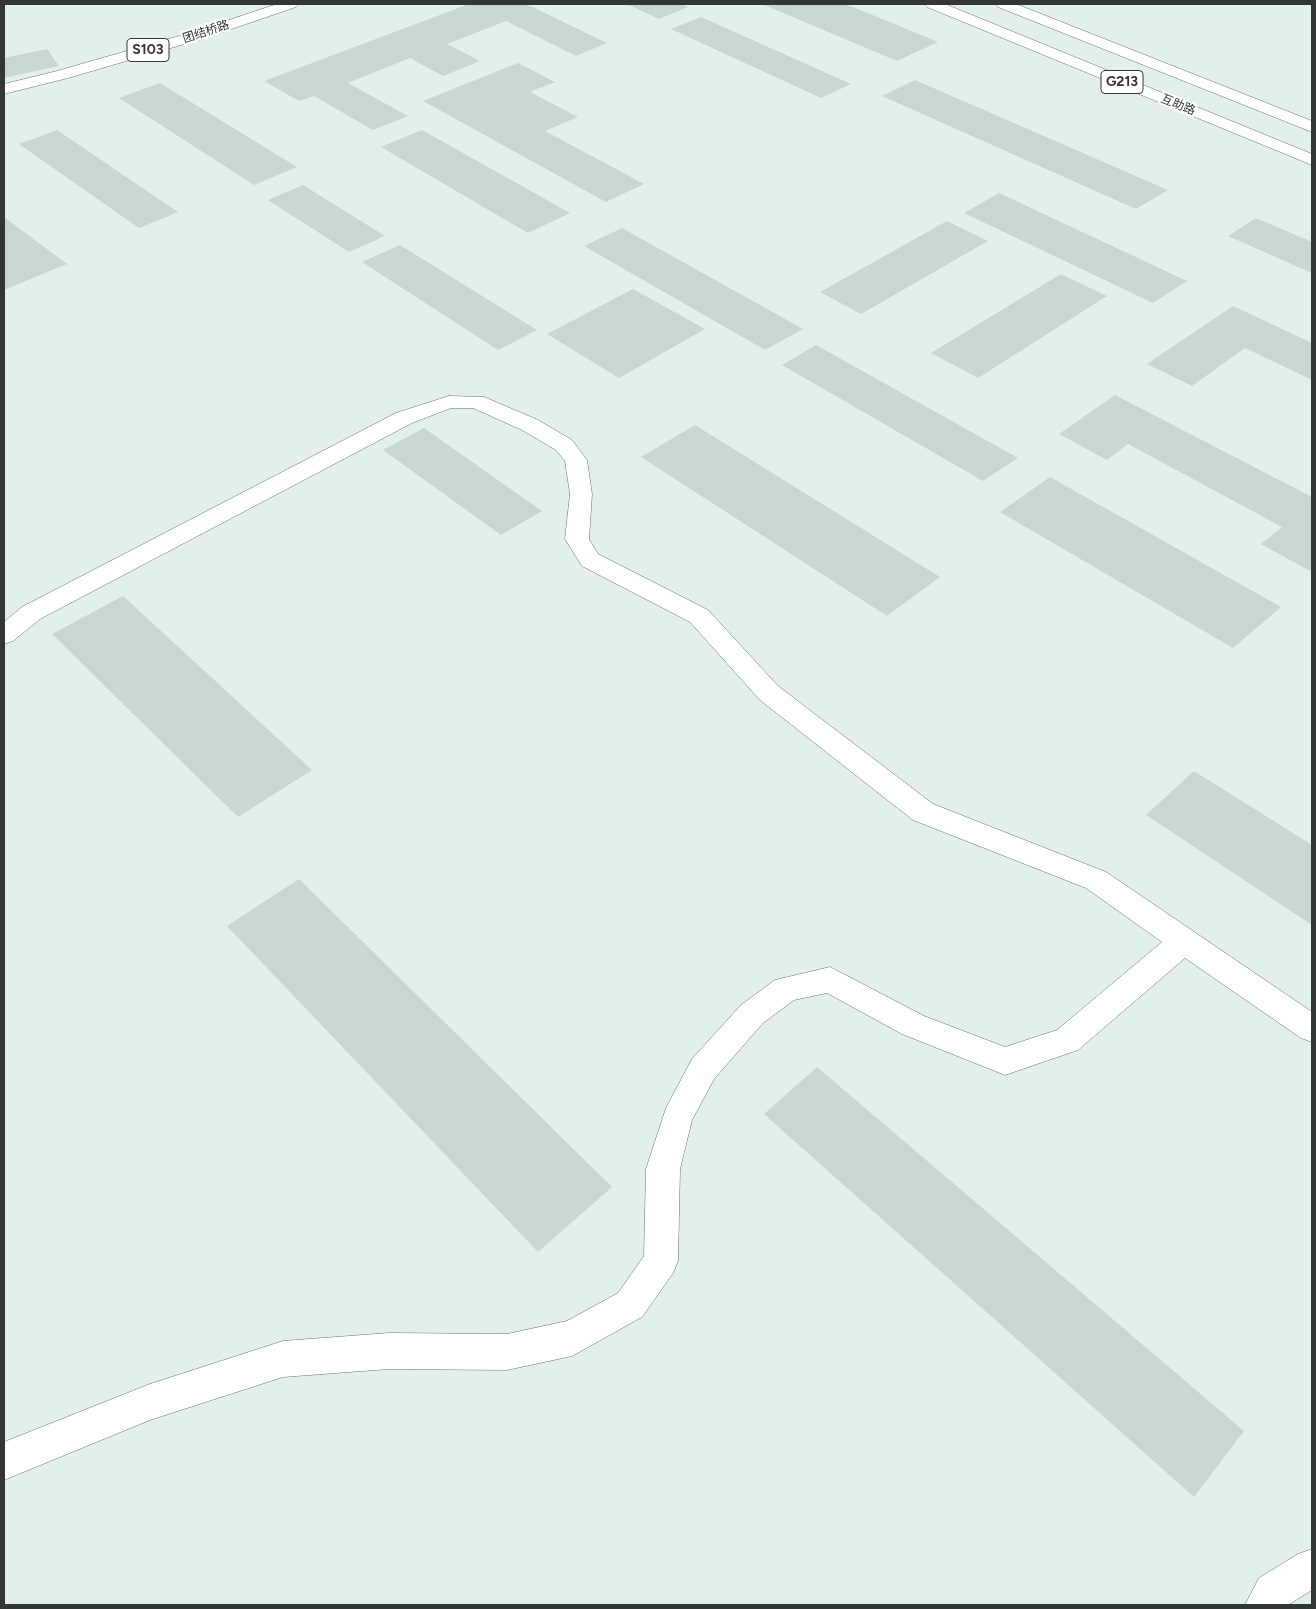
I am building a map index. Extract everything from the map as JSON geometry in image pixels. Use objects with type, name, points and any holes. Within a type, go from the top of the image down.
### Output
[{"type":"main road","name":"团结桥路","points":[[4,89],[62,75],[199,35],[291,4]]},
{"type":"main road","name":"互助路","points":[[932,4],[1312,160]]},
{"type":"main road","name":"互助路","points":[[1003,4],[1312,127]]},
{"type":"main road","points":[[4,636],[31,613],[404,418],[449,402],[476,402],[530,425],[564,445],[576,460],[581,494],[577,539],[590,560],[699,616],[768,693],[923,812],[1096,880],[1312,1029]]},
{"type":"main road","points":[[4,1461],[150,1402],[283,1359],[388,1351],[508,1352],[572,1338],[630,1305],[661,1261],[663,1169],[677,1118],[703,1069],[752,1014],[786,989],[830,980],[914,1025],[1005,1061],[1067,1040],[1184,941]]},
{"type":"main road","points":[[1265,1605],[1272,1592],[1312,1568]]},
{"type":"building","points":[[469,4],[526,4],[607,43],[576,56],[506,21],[447,44],[480,61],[443,76],[410,58],[348,83],[408,116],[373,130],[314,96],[299,101],[264,81]]},
{"type":"building","points":[[627,4],[682,4],[688,7],[659,19]]},
{"type":"building","points":[[762,4],[846,4],[938,42],[897,61]]},
{"type":"building","points":[[701,17],[851,84],[821,98],[671,29]]},
{"type":"building","points":[[47,49],[59,66],[4,78],[4,58]]},
{"type":"building","points":[[518,63],[555,82],[530,92],[578,117],[545,131],[644,184],[606,202],[423,101]]},
{"type":"building","points":[[915,80],[1168,190],[1136,209],[882,96]]},
{"type":"building","points":[[160,83],[297,167],[254,185],[119,98]]},
{"type":"building","points":[[57,130],[178,212],[139,228],[19,144]]},
{"type":"building","points":[[422,130],[570,213],[528,233],[381,147]]},
{"type":"building","points":[[303,185],[385,236],[349,252],[268,200]]},
{"type":"building","points":[[999,193],[1187,281],[1153,303],[964,213]]},
{"type":"building","points":[[4,217],[67,264],[4,290]]},
{"type":"building","points":[[1256,218],[1312,242],[1312,273],[1228,236]]},
{"type":"building","points":[[947,221],[988,241],[861,314],[820,292]]},
{"type":"building","points":[[622,228],[803,329],[765,350],[584,246]]},
{"type":"building","points":[[400,245],[537,330],[498,350],[362,262]]},
{"type":"building","points":[[1061,274],[1107,296],[978,378],[931,353]]},
{"type":"building","points":[[633,289],[705,329],[619,378],[547,334]]},
{"type":"building","points":[[1233,306],[1312,343],[1312,380],[1245,348],[1192,386],[1147,364]]},
{"type":"building","points":[[816,345],[1018,458],[983,481],[782,365]]},
{"type":"building","points":[[1115,395],[1312,497],[1312,572],[1261,544],[1282,527],[1128,444],[1107,460],[1059,434]]},
{"type":"building","points":[[695,425],[940,577],[887,616],[641,457]]},
{"type":"building","points":[[424,428],[542,511],[501,535],[383,450]]},
{"type":"building","points":[[1050,477],[1281,607],[1233,648],[1000,512]]},
{"type":"building","points":[[123,596],[312,770],[238,817],[52,634]]},
{"type":"building","points":[[1194,771],[1312,845],[1312,925],[1146,815]]},
{"type":"building","points":[[299,879],[612,1187],[538,1252],[227,926]]},
{"type":"building","points":[[817,1067],[1244,1431],[1194,1497],[764,1114]]}]
